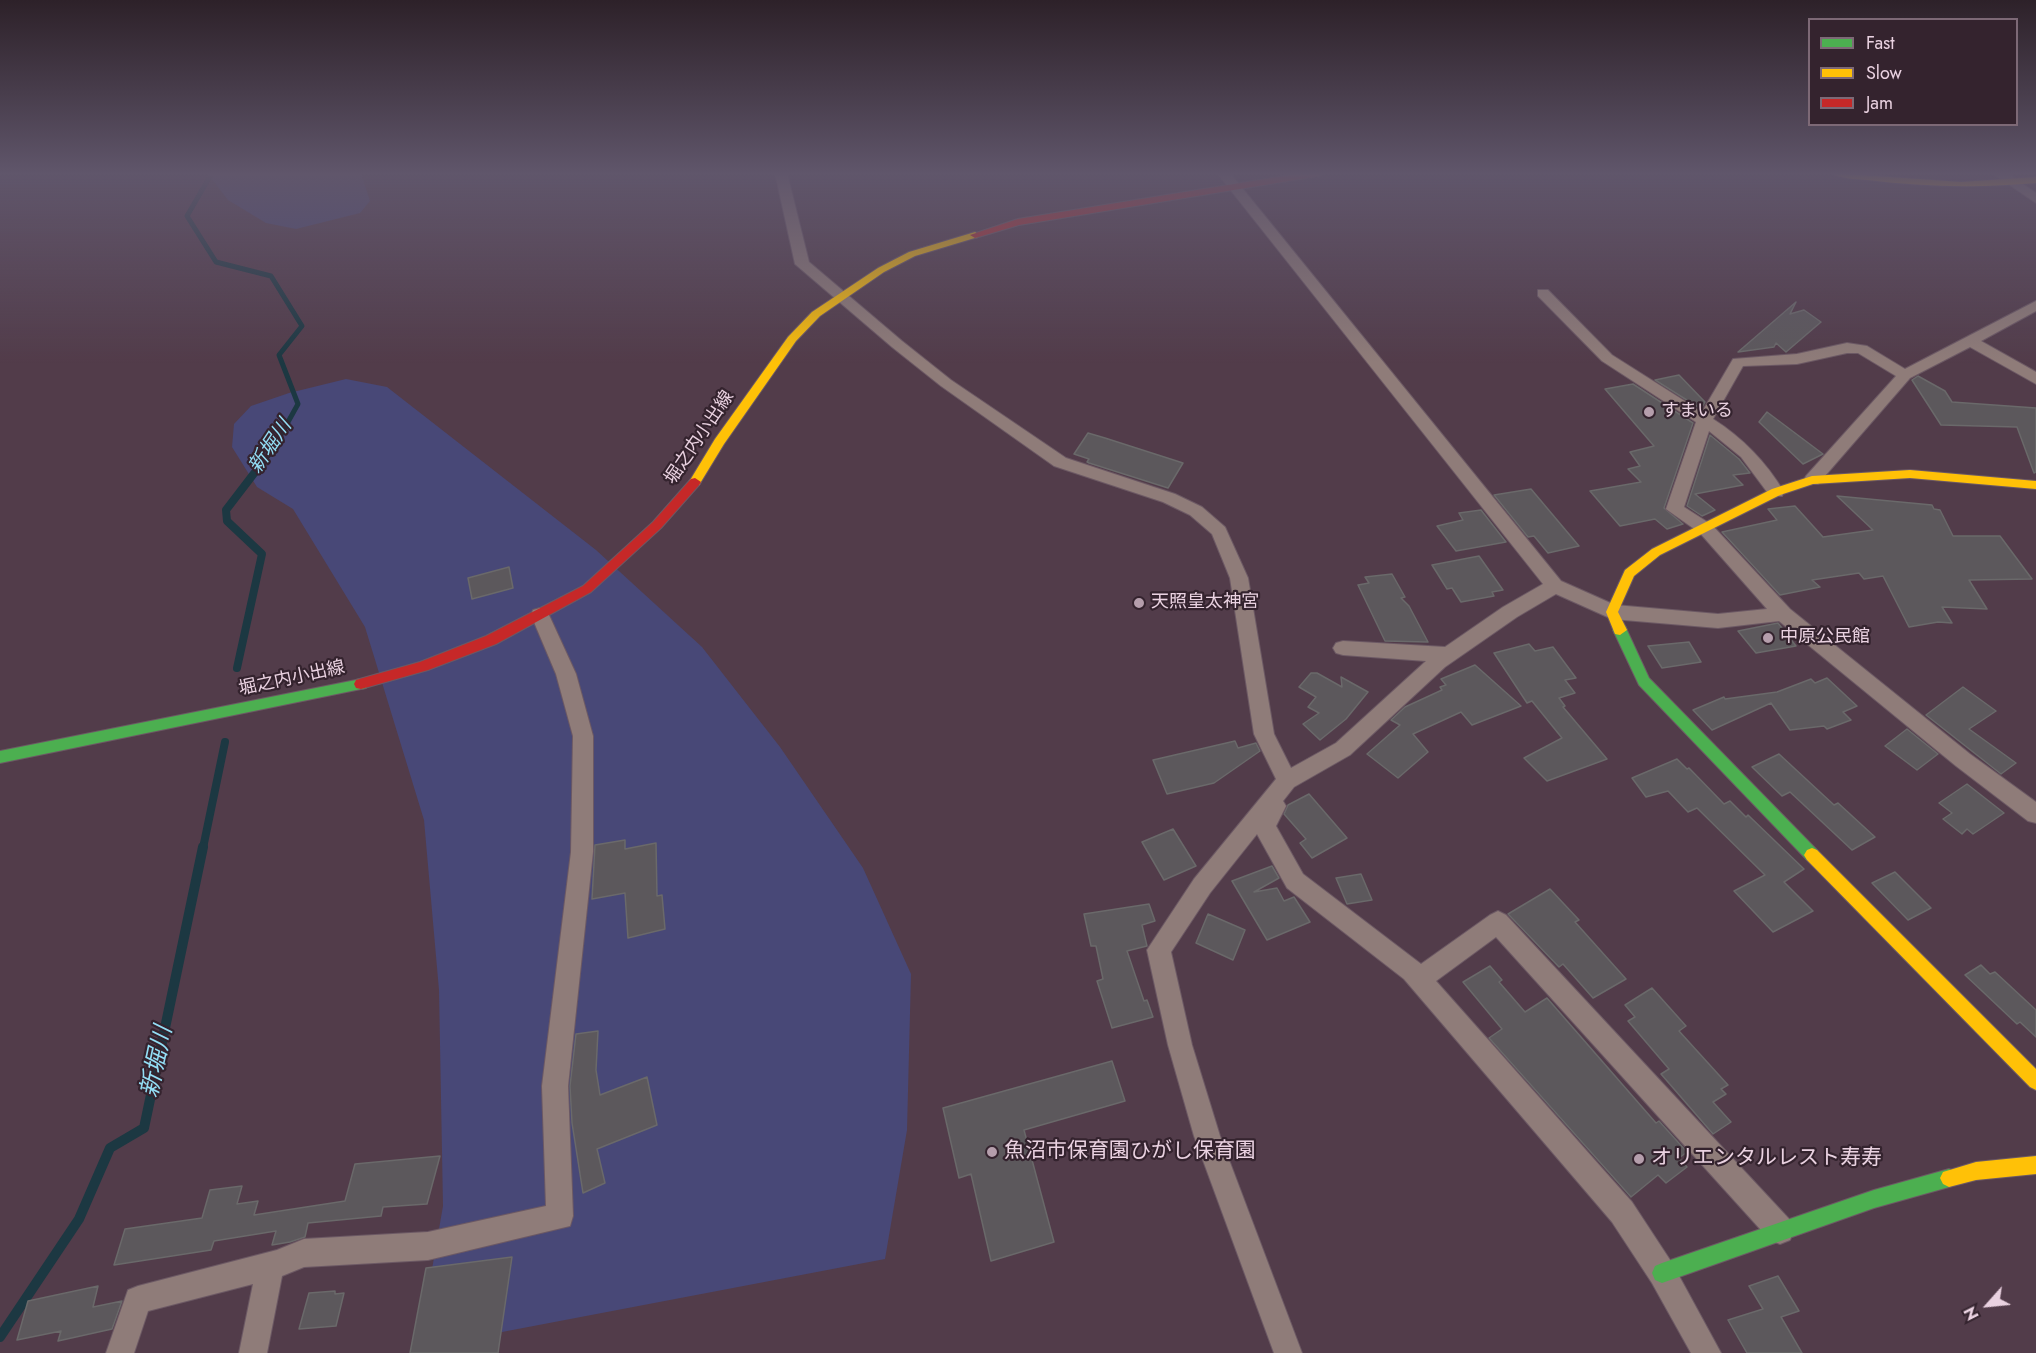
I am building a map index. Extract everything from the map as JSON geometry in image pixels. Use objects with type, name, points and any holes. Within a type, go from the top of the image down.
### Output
[{"type":"main road","name":"堀之内小出線","points":[[0,757],[352,686],[423,666],[491,640],[587,590],[657,525],[694,484],[719,442],[792,339],[816,314],[839,297],[912,254],[971,236]]},
{"type":"main road","points":[[2036,485],[1910,474],[1812,480],[1776,492],[1656,552],[1629,573],[1612,612],[1644,681],[1788,832],[2036,1082]]},
{"type":"main road","points":[[1662,1273],[1874,1199],[1976,1171],[2036,1165]]},
{"type":"street","points":[[796,236],[802,264],[839,297],[946,383],[1060,462],[1169,498],[1196,511],[1219,531],[1239,578],[1264,734],[1287,781]]},
{"type":"street","points":[[1274,236],[1555,586],[1612,612],[1718,621],[1783,614]]},
{"type":"street","points":[[1543,293],[1607,358],[1730,437],[1747,453],[1776,492]]},
{"type":"street","points":[[1812,480],[1905,375],[2036,305]]},
{"type":"street","points":[[1969,340],[2036,379]]},
{"type":"street","points":[[1905,375],[1862,349],[1847,348],[1797,359],[1738,362],[1704,421],[1675,509],[1706,529],[1783,614],[1963,760],[2036,814]]},
{"type":"street","points":[[1288,1353],[1207,1136],[1180,1045],[1159,950],[1202,886],[1287,781],[1344,749],[1448,655],[1510,612],[1555,586]]},
{"type":"street","points":[[253,1353],[270,1267],[304,1253],[428,1246],[560,1216],[555,1086],[582,852],[584,736],[566,674],[540,615]]},
{"type":"street","points":[[1343,648],[1448,655]]},
{"type":"street","points":[[1287,781],[1265,827],[1295,881],[1419,979],[1622,1212],[1662,1273],[1707,1353]]},
{"type":"street","points":[[1419,979],[1498,922],[1780,1230]]},
{"type":"street","points":[[120,1353],[138,1300],[277,1264]]},
{"type":"shaded area","points":[[346,379],[387,387],[596,550],[702,647],[780,747],[863,868],[911,974],[907,1130],[885,1259],[502,1332],[423,1321],[443,1206],[439,990],[424,820],[365,627],[293,509],[257,487],[232,447],[234,424],[251,406],[289,393]]},
{"type":"building","points":[[1796,302],[1790,314],[1804,310],[1821,322],[1786,352],[1776,343],[1774,347],[1738,352]]},
{"type":"building","points":[[1679,375],[1705,402],[1701,409],[1655,380]]},
{"type":"building","points":[[1918,376],[1945,391],[1952,402],[2036,408],[2036,472],[2034,473],[2017,427],[1941,425],[1912,380]]},
{"type":"building","points":[[1633,384],[1693,423],[1664,508],[1683,524],[1667,529],[1655,519],[1620,526],[1590,491],[1641,482],[1628,469],[1640,466],[1630,452],[1654,446],[1605,389]]},
{"type":"building","points":[[1767,412],[1823,454],[1803,464],[1759,422]]},
{"type":"building","points":[[1088,433],[1183,463],[1168,488],[1089,463],[1087,462],[1089,459],[1074,454]]},
{"type":"building","points":[[1710,435],[1739,459],[1750,473],[1733,475],[1743,485],[1695,494],[1715,510],[1702,516],[1687,506]]},
{"type":"building","points":[[1531,489],[1579,546],[1548,553],[1534,536],[1528,537],[1494,495]]},
{"type":"building","points":[[1837,496],[1932,505],[1934,509],[1940,510],[1953,536],[2000,536],[2032,579],[1969,580],[1987,609],[1942,607],[1952,623],[1938,622],[1909,627],[1883,576],[1864,579],[1859,573],[1812,580],[1820,587],[1780,595],[1722,532],[1777,520],[1768,509],[1795,506],[1823,537],[1873,530]]},
{"type":"building","points":[[1481,510],[1506,542],[1456,551],[1437,526],[1463,520],[1459,513]]},
{"type":"building","points":[[1479,556],[1503,590],[1492,592],[1494,596],[1461,602],[1452,588],[1447,589],[1432,565]]},
{"type":"building","points":[[509,567],[513,588],[472,599],[468,578]]},
{"type":"building","points":[[1392,574],[1405,597],[1401,598],[1409,606],[1428,642],[1385,641],[1358,585],[1369,583],[1365,577]]},
{"type":"building","name":"中原公民館","points":[[1778,623],[1796,646],[1756,653],[1738,631]]},
{"type":"building","points":[[1689,642],[1701,662],[1662,668],[1648,646]]},
{"type":"building","points":[[1529,644],[1535,651],[1553,647],[1576,678],[1565,680],[1575,693],[1559,698],[1565,706],[1563,707],[1607,759],[1547,781],[1524,758],[1562,738],[1532,701],[1527,703],[1494,653]]},
{"type":"building","points":[[1475,665],[1521,706],[1472,725],[1461,712],[1413,734],[1428,752],[1398,778],[1367,754],[1400,725],[1391,720],[1405,707],[1442,690],[1440,687],[1446,685],[1441,679]]},
{"type":"building","points":[[1311,673],[1317,673],[1342,687],[1341,677],[1368,692],[1346,719],[1320,740],[1303,724],[1319,713],[1308,707],[1316,697],[1299,687]]},
{"type":"building","points":[[1827,678],[1857,706],[1843,712],[1851,720],[1827,729],[1824,726],[1790,730],[1771,703],[1712,730],[1693,710],[1724,697],[1725,699],[1777,692],[1811,679],[1815,683]]},
{"type":"building","points":[[1963,687],[1996,711],[1969,729],[2016,763],[2001,774],[1926,715]]},
{"type":"building","points":[[1907,729],[1938,754],[1917,770],[1885,746]]},
{"type":"building","points":[[1235,741],[1238,748],[1256,743],[1260,751],[1214,783],[1167,794],[1153,760]]},
{"type":"building","points":[[1779,754],[1834,805],[1838,803],[1875,837],[1852,850],[1790,792],[1782,796],[1752,767]]},
{"type":"building","points":[[1677,759],[1724,804],[1730,801],[1746,817],[1748,815],[1804,869],[1784,882],[1813,911],[1773,932],[1734,891],[1765,875],[1697,808],[1688,812],[1668,791],[1646,797],[1632,778]]},
{"type":"building","points":[[1967,784],[2004,813],[1973,834],[1967,829],[1962,834],[1943,819],[1952,813],[1939,803]]},
{"type":"building","points":[[1309,794],[1347,838],[1312,858],[1300,843],[1306,839],[1284,814],[1288,805]]},
{"type":"building","points":[[1173,829],[1196,866],[1164,880],[1142,842]]},
{"type":"building","points":[[625,840],[625,849],[656,843],[657,896],[662,895],[665,929],[628,938],[625,893],[592,899],[595,845]]},
{"type":"building","points":[[1272,866],[1279,878],[1254,892],[1277,888],[1284,901],[1294,897],[1310,922],[1267,940],[1232,881]]},
{"type":"building","points":[[1895,872],[1931,908],[1908,920],[1872,883]]},
{"type":"building","points":[[1361,874],[1372,900],[1347,904],[1336,878]]},
{"type":"building","points":[[1550,889],[1579,920],[1575,922],[1626,979],[1593,998],[1563,964],[1559,967],[1508,914]]},
{"type":"building","points":[[1149,904],[1155,921],[1142,925],[1147,946],[1127,951],[1144,1001],[1147,1000],[1153,1017],[1112,1028],[1097,981],[1103,979],[1096,946],[1091,946],[1084,914]]},
{"type":"building","points":[[1208,914],[1245,930],[1233,960],[1196,943]]},
{"type":"building","points":[[1981,965],[1990,974],[1995,972],[2036,1010],[2036,1037],[2020,1022],[2017,1024],[1965,975]]},
{"type":"building","points":[[1490,966],[1502,980],[1499,982],[1525,1012],[1547,998],[1656,1123],[1659,1121],[1687,1152],[1679,1158],[1687,1167],[1666,1183],[1658,1175],[1631,1197],[1489,1038],[1502,1029],[1463,982]]},
{"type":"building","points":[[1652,988],[1686,1026],[1679,1031],[1728,1085],[1721,1089],[1726,1094],[1713,1102],[1731,1122],[1713,1134],[1661,1074],[1669,1069],[1628,1021],[1635,1017],[1625,1005]]},
{"type":"building","points":[[598,1031],[596,1070],[600,1095],[647,1077],[657,1125],[597,1149],[605,1183],[583,1193],[572,1123],[570,1086],[576,1034]]},
{"type":"building","name":"魚沼市保育園ひがし保育園","points":[[1112,1061],[1125,1101],[1024,1130],[1054,1242],[991,1261],[971,1174],[959,1178],[943,1108]]},
{"type":"building","points":[[440,1156],[427,1204],[383,1207],[381,1216],[308,1223],[305,1237],[290,1242],[272,1245],[276,1231],[214,1241],[211,1250],[114,1265],[125,1229],[202,1218],[210,1190],[242,1186],[237,1204],[258,1201],[254,1215],[345,1201],[355,1164]]},
{"type":"building","points":[[512,1257],[498,1353],[410,1353],[426,1268]]},
{"type":"building","points":[[1778,1276],[1799,1311],[1781,1317],[1802,1353],[1747,1353],[1728,1320],[1763,1309],[1749,1286]]},
{"type":"building","points":[[98,1286],[93,1307],[122,1301],[112,1329],[58,1341],[61,1331],[17,1340],[28,1301]]},
{"type":"building","points":[[335,1291],[335,1294],[344,1293],[336,1326],[299,1329],[309,1293]]},
{"type":"waterway","name":"新堀川","points":[[200,236],[216,262],[271,276],[302,326],[279,355],[298,404],[273,449],[261,465]]},
{"type":"waterway","name":"新堀川","points":[[237,668],[262,554],[227,521],[226,510],[262,463]]},
{"type":"waterway","name":"新堀川","points":[[203,848],[225,742]]},
{"type":"waterway","name":"新堀川","points":[[0,1337],[79,1219],[110,1148],[144,1128],[203,847]]},
{"type":"traffic: fast","points":[[1620,630],[1644,681],[1812,855]]},
{"type":"traffic: fast","points":[[0,757],[361,684]]},
{"type":"traffic: fast","points":[[1662,1273],[1874,1199],[1949,1178]]},
{"type":"traffic: slow","points":[[695,482],[719,442],[792,339],[816,314],[881,270],[912,254],[971,236]]},
{"type":"traffic: slow","points":[[1620,630],[1612,612],[1629,573],[1656,552],[1776,492],[1812,480],[1910,474],[2036,485]]},
{"type":"traffic: slow","points":[[1812,855],[2036,1081]]},
{"type":"traffic: slow","points":[[1949,1178],[1976,1171],[2036,1165]]},
{"type":"traffic: jam","points":[[361,684],[423,666],[491,640],[587,589],[657,525],[695,482]]},
{"type":"place","name":"すまいる","points":[[1649,412]]},
{"type":"place","name":"天照皇太神宮","points":[[1139,603]]},
{"type":"place","name":"中原公民館","points":[[1768,638]]},
{"type":"place","name":"魚沼市保育園ひがし保育園","points":[[992,1152]]},
{"type":"place","name":"オリエンタルレスト寿寿","points":[[1639,1159]]}]
